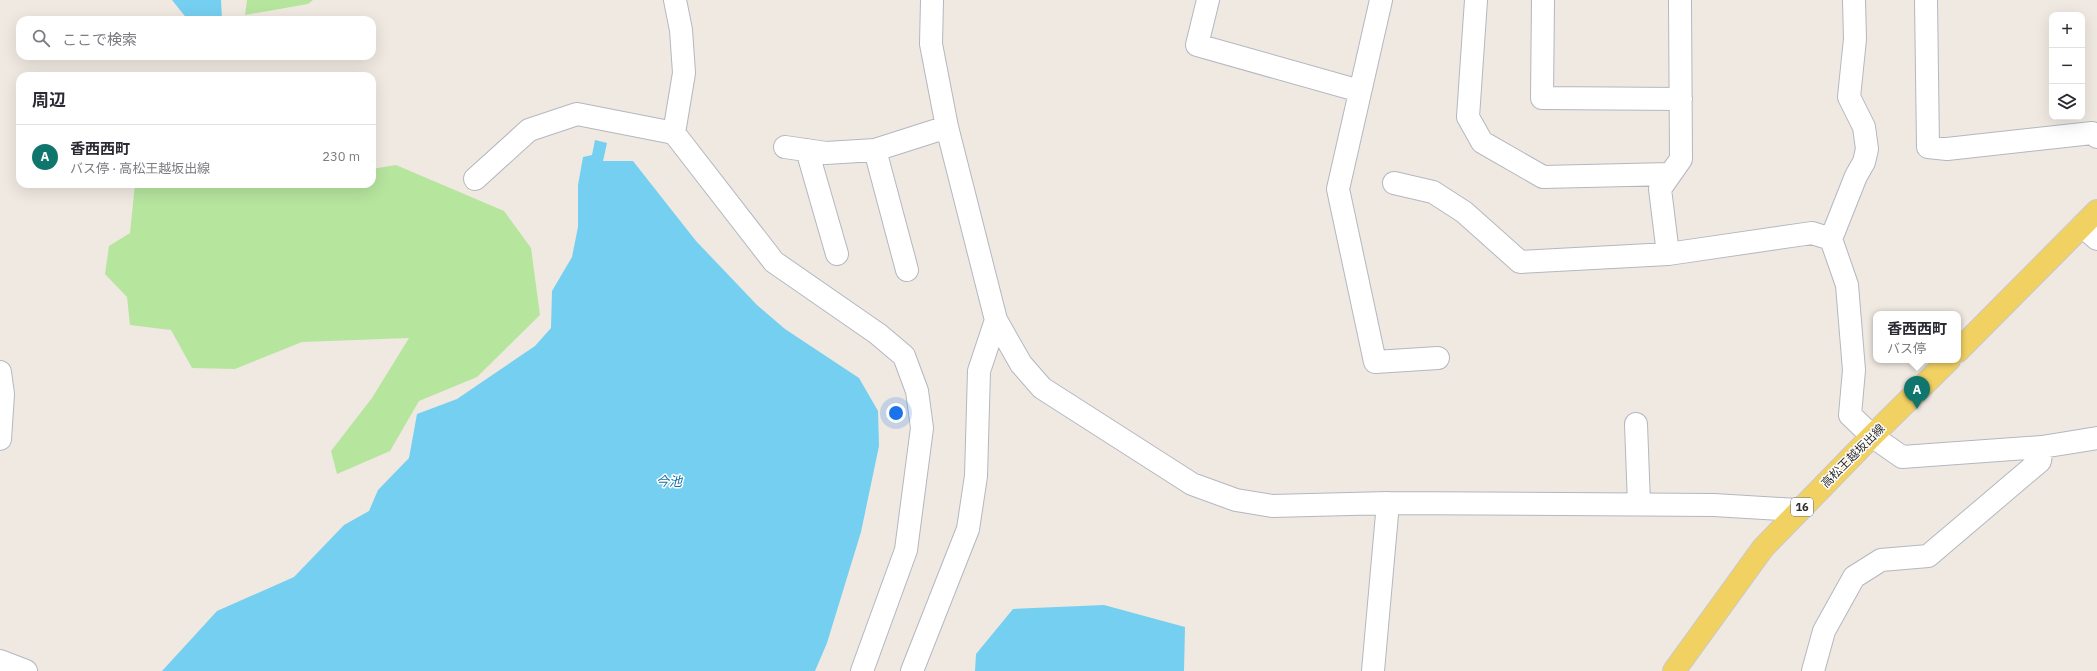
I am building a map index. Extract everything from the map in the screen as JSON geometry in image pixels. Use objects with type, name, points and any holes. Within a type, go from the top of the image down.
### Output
[{"type":"main road","points":[[1961,348],[2092,226]]},
{"type":"main road","name":"高松王越坂出線","points":[[1674,671],[1763,548],[1798,510],[1946,363]]},
{"type":"street","points":[[674,133],[684,73],[681,30],[675,0]]},
{"type":"street","points":[[932,0],[931,44],[947,127],[996,320],[1021,364],[1042,388],[1192,484],[1236,500],[1272,506],[1388,503],[1639,504],[1714,505],[1798,510]]},
{"type":"street","points":[[1208,0],[1197,45],[1360,91]]},
{"type":"street","points":[[1381,0],[1338,189],[1375,362],[1438,358]]},
{"type":"street","points":[[1476,0],[1468,117],[1482,142],[1543,177],[1670,174]]},
{"type":"street","points":[[1543,0],[1542,98],[1681,99]]},
{"type":"street","points":[[1668,254],[1660,188],[1682,159],[1680,0]]},
{"type":"street","points":[[1854,0],[1855,39],[1850,97],[1864,127],[1867,149],[1864,162],[1856,176],[1831,239],[1847,285],[1854,370],[1850,415],[1872,436],[1902,457],[2042,447],[2097,438]]},
{"type":"street","points":[[1926,0],[1928,147],[1946,149],[2092,134],[2097,137]]},
{"type":"street","points":[[475,179],[529,130],[576,114],[674,133],[774,262],[878,334],[904,356],[917,391],[922,428],[906,550],[862,671]]},
{"type":"street","points":[[785,147],[826,153],[875,150],[947,127]]},
{"type":"street","points":[[807,150],[837,254]]},
{"type":"street","points":[[875,150],[907,270]]},
{"type":"street","points":[[1394,183],[1433,192],[1464,212],[1520,262],[1668,254],[1812,233],[1831,239]]},
{"type":"street","points":[[912,671],[968,529],[976,476],[979,371],[996,320]]},
{"type":"street","points":[[0,372],[3,394],[0,438]]},
{"type":"street","points":[[1636,424],[1639,504]]},
{"type":"street","points":[[1813,671],[1824,631],[1854,577],[1881,560],[1928,556],[2040,461],[2042,447]]},
{"type":"street","points":[[1373,671],[1388,503]]},
{"type":"street","points":[[0,661],[26,671]]},
{"type":"green space","points":[[247,0],[313,0],[308,4],[245,15]]},
{"type":"green space","points":[[396,165],[504,211],[531,248],[540,315],[477,377],[419,401],[390,451],[337,474],[331,451],[372,398],[409,338],[302,342],[235,369],[192,368],[171,330],[130,325],[127,297],[105,274],[109,246],[130,233],[135,188],[376,188],[376,168]]},
{"type":"water","points":[[172,0],[221,0],[222,16],[185,16]]},
{"type":"water","name":"今池","points":[[595,140],[607,143],[603,161],[633,161],[696,241],[757,305],[785,329],[859,378],[878,411],[879,446],[861,532],[827,643],[815,671],[162,671],[217,611],[294,577],[344,525],[369,511],[378,490],[409,458],[417,414],[457,399],[535,346],[551,328],[552,291],[572,257],[578,227],[578,185],[583,157],[592,155]]},
{"type":"water","points":[[1104,605],[1185,627],[1184,671],[975,671],[976,654],[1013,609]]},
{"type":"place","name":"香西西町","points":[[1917,409]]}]
